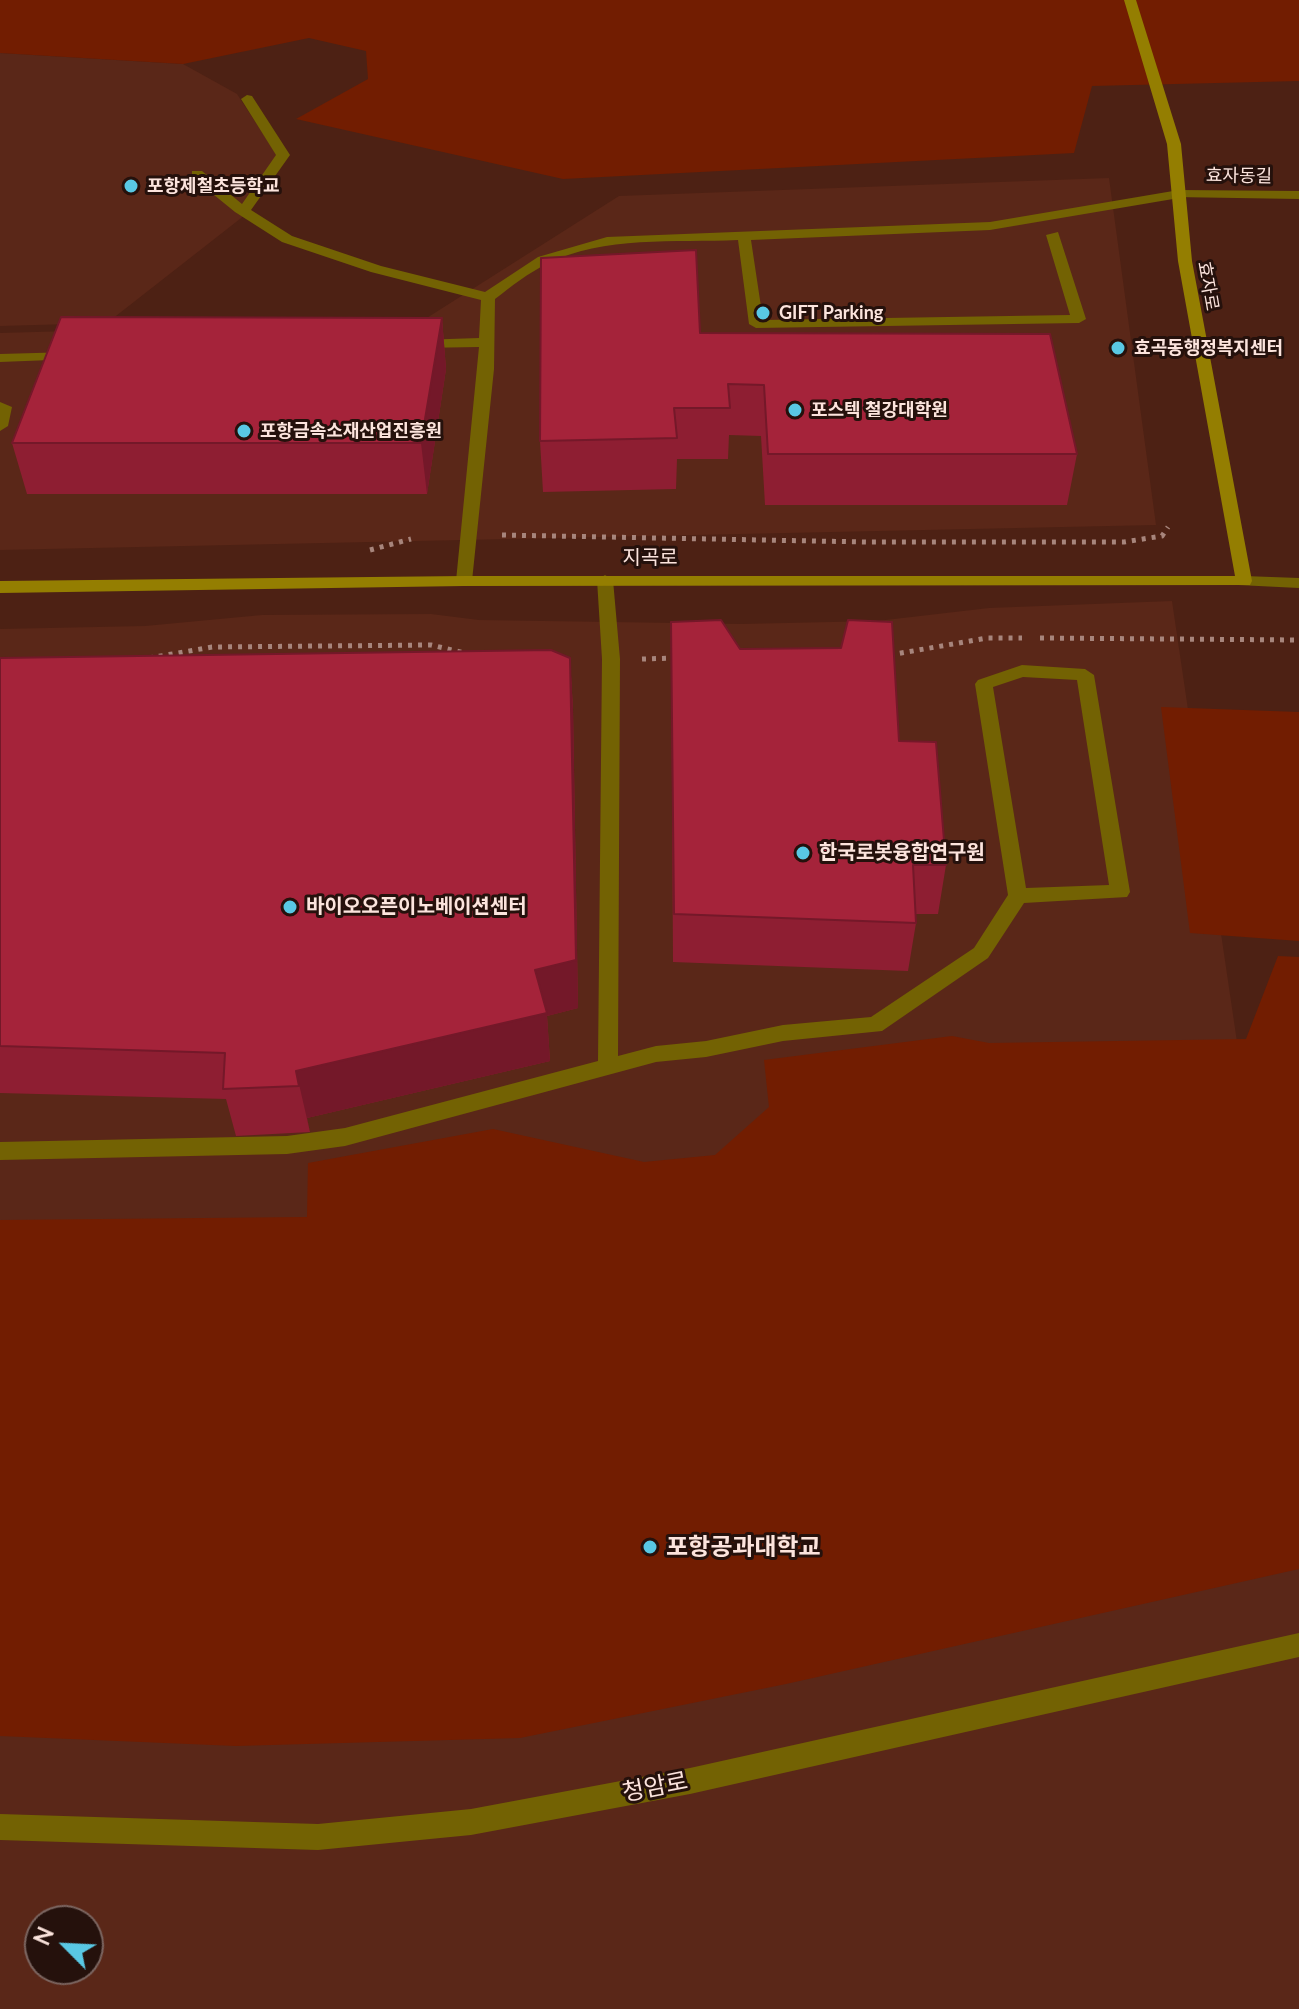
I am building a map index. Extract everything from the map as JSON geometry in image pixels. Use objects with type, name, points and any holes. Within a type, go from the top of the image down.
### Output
[{"type":"street","name":"효자로","points":[[1130,0],[1174,144],[1185,261],[1244,581]]},
{"type":"street","points":[[244,211],[283,155],[247,99]]},
{"type":"street","points":[[197,174],[244,211],[287,239],[376,269],[488,297],[487,342],[464,581]]},
{"type":"street","name":"효자동길","points":[[488,297],[536,260],[559,251],[607,241],[990,226],[1179,194],[1299,195]]},
{"type":"street","points":[[744,236],[756,324],[1079,319],[1053,235]]},
{"type":"street","points":[[407,345],[487,342]]},
{"type":"street","points":[[0,358],[90,355]]},
{"type":"street","points":[[0,407],[4,407],[0,426]]},
{"type":"street","points":[[605,580],[611,659],[608,1066]]},
{"type":"street","name":"지곡로","points":[[0,587],[605,580],[1299,583]]},
{"type":"street","points":[[0,1151],[259,1148],[345,1137],[656,1054],[706,1049],[783,1033],[875,1025],[981,953],[1018,896],[984,684],[1022,671],[1085,675],[1120,892],[1018,896]]},
{"type":"street","name":"청암로","points":[[0,1827],[318,1837],[471,1822],[690,1781],[1299,1645]]},
{"type":"path","points":[[501,535],[1124,542],[1162,536],[1168,527]]},
{"type":"path","points":[[878,655],[987,638],[1299,640]]},
{"type":"path","points":[[134,660],[212,647],[431,645],[470,654]]},
{"type":"path","points":[[611,659],[679,658]]},
{"type":"shaded area","points":[[0,0],[1299,0],[1299,81],[1092,86],[1074,153],[563,179],[296,119],[368,79],[366,51],[309,38],[183,64],[0,53]]},
{"type":"shaded area","name":"포항제철초등학교","points":[[0,53],[183,64],[237,94],[278,157],[245,215],[107,323],[0,326]]},
{"type":"shaded area","points":[[1109,178],[1156,525],[0,550],[0,333],[422,321],[619,196]]},
{"type":"shaded area","name":"포항공과대학교","points":[[1172,601],[1255,1164],[1299,1173],[1299,2009],[0,2009],[0,629],[145,626],[262,615],[431,614],[479,620],[742,624],[877,621],[989,608]]},
{"type":"shaded area","points":[[1161,707],[1299,712],[1299,941],[1190,933]]},
{"type":"shaded area","points":[[1278,956],[1299,957],[1299,1569],[786,1684],[520,1738],[236,1746],[0,1736],[0,1220],[307,1217],[308,1163],[493,1129],[644,1162],[715,1155],[769,1107],[764,1060],[952,1036],[989,1043],[1246,1039]]},
{"type":"building","points":[[696,250],[700,333],[1050,334],[1077,454],[768,454],[764,385],[728,384],[730,408],[674,408],[677,438],[540,441],[541,258]]},
{"type":"building","points":[[61,317],[442,318],[421,443],[12,443]]},
{"type":"building","name":"한국로봇융합연구원","points":[[721,620],[740,649],[841,648],[848,620],[892,622],[899,741],[936,742],[946,865],[913,865],[916,923],[674,914],[671,622]]},
{"type":"building","name":"바이오오픈이노베이션센터","points":[[551,650],[570,658],[576,960],[535,970],[547,1013],[296,1071],[299,1086],[223,1089],[225,1053],[0,1046],[0,658]]},
{"type":"place","name":"포항제철초등학교","points":[[131,186]]},
{"type":"place","name":"GIFT Parking","points":[[763,313]]},
{"type":"place","name":"효곡동행정복지센터","points":[[1118,348]]},
{"type":"place","name":"포스텍 철강대학원","points":[[795,410]]},
{"type":"place","name":"포항금속소재산업진흥원","points":[[244,431]]},
{"type":"place","name":"한국로봇융합연구원","points":[[803,853]]},
{"type":"place","name":"바이오오픈이노베이션센터","points":[[290,907]]},
{"type":"place","name":"포항공과대학교","points":[[650,1547]]}]
